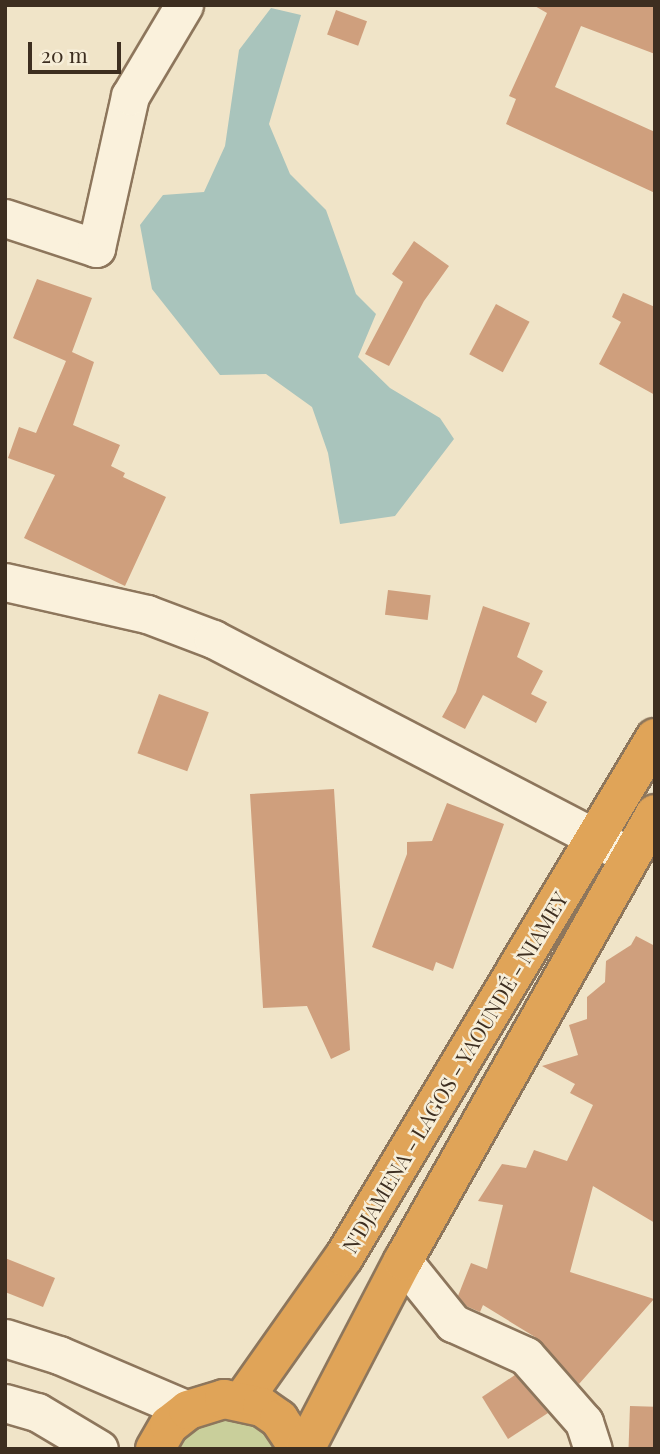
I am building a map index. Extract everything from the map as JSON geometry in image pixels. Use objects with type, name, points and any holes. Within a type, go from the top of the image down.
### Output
[{"type":"highway","name":"N'DJAMENA - LAGOS - YAOUNDÉ - NIAMEY","points":[[243,1401],[344,1257],[655,738]]},
{"type":"highway","name":"N'DJAMENA - LAGOS - YAOUNDÉ - NIAMEY","points":[[304,1449],[403,1261],[629,854],[655,814]]},
{"type":"highway","points":[[155,1449],[169,1424],[188,1410],[205,1402],[243,1401],[279,1419],[299,1449]]},
{"type":"street","points":[[5,218],[96,248],[130,96],[184,5]]},
{"type":"street","points":[[5,582],[147,614],[213,639],[593,838],[629,854]]},
{"type":"street","points":[[403,1261],[453,1323],[526,1356],[584,1422],[593,1449]]},
{"type":"street","points":[[5,1338],[59,1355],[188,1410]]},
{"type":"street","points":[[5,1403],[37,1412],[99,1449]]},
{"type":"green space","points":[[241,1414],[286,1449],[170,1449],[198,1420]]},
{"type":"water","points":[[271,8],[301,15],[269,124],[290,174],[326,210],[356,294],[376,314],[358,357],[390,388],[440,418],[454,439],[395,516],[340,524],[328,453],[312,407],[266,374],[220,375],[152,289],[140,225],[163,195],[204,192],[225,146],[239,50]]},
{"type":"building","points":[[533,5],[655,5],[655,54],[581,26],[555,87],[655,132],[655,193],[506,124],[516,99],[509,96],[547,13]]},
{"type":"building","points":[[336,10],[367,21],[358,46],[327,34]]},
{"type":"building","points":[[414,241],[449,266],[424,301],[389,366],[365,354],[403,282],[392,274]]},
{"type":"building","points":[[37,279],[92,298],[72,352],[94,362],[73,425],[120,445],[111,466],[125,473],[123,477],[166,497],[125,586],[24,538],[55,475],[8,458],[19,427],[36,433],[66,361],[13,338]]},
{"type":"building","points":[[623,293],[655,307],[655,395],[599,364],[621,322],[612,317]]},
{"type":"building","points":[[496,304],[530,322],[503,372],[469,354]]},
{"type":"building","points":[[388,590],[431,595],[428,620],[385,615]]},
{"type":"building","points":[[483,606],[530,623],[517,657],[543,671],[531,694],[547,702],[536,723],[483,695],[465,729],[442,717],[456,692]]},
{"type":"building","points":[[159,694],[209,712],[187,771],[137,753]]},
{"type":"building","points":[[334,789],[350,1050],[331,1059],[307,1006],[263,1008],[250,794]]},
{"type":"building","points":[[447,803],[504,824],[453,969],[436,962],[433,971],[372,947],[407,854],[407,842],[432,841]]},
{"type":"building","points":[[636,936],[655,946],[655,1223],[593,1186],[570,1272],[654,1299],[579,1384],[535,1337],[483,1305],[480,1312],[466,1306],[458,1296],[471,1263],[487,1269],[503,1205],[478,1201],[502,1164],[526,1168],[534,1150],[567,1161],[593,1105],[570,1093],[575,1084],[542,1066],[578,1055],[569,1025],[587,1019],[587,997],[605,982],[606,961],[631,945]]},
{"type":"building","points":[[5,1258],[55,1278],[43,1307],[5,1292]]},
{"type":"building","points":[[515,1375],[548,1413],[508,1439],[482,1397]]},
{"type":"building","points":[[630,1406],[655,1407],[654,1449],[628,1449]]}]
